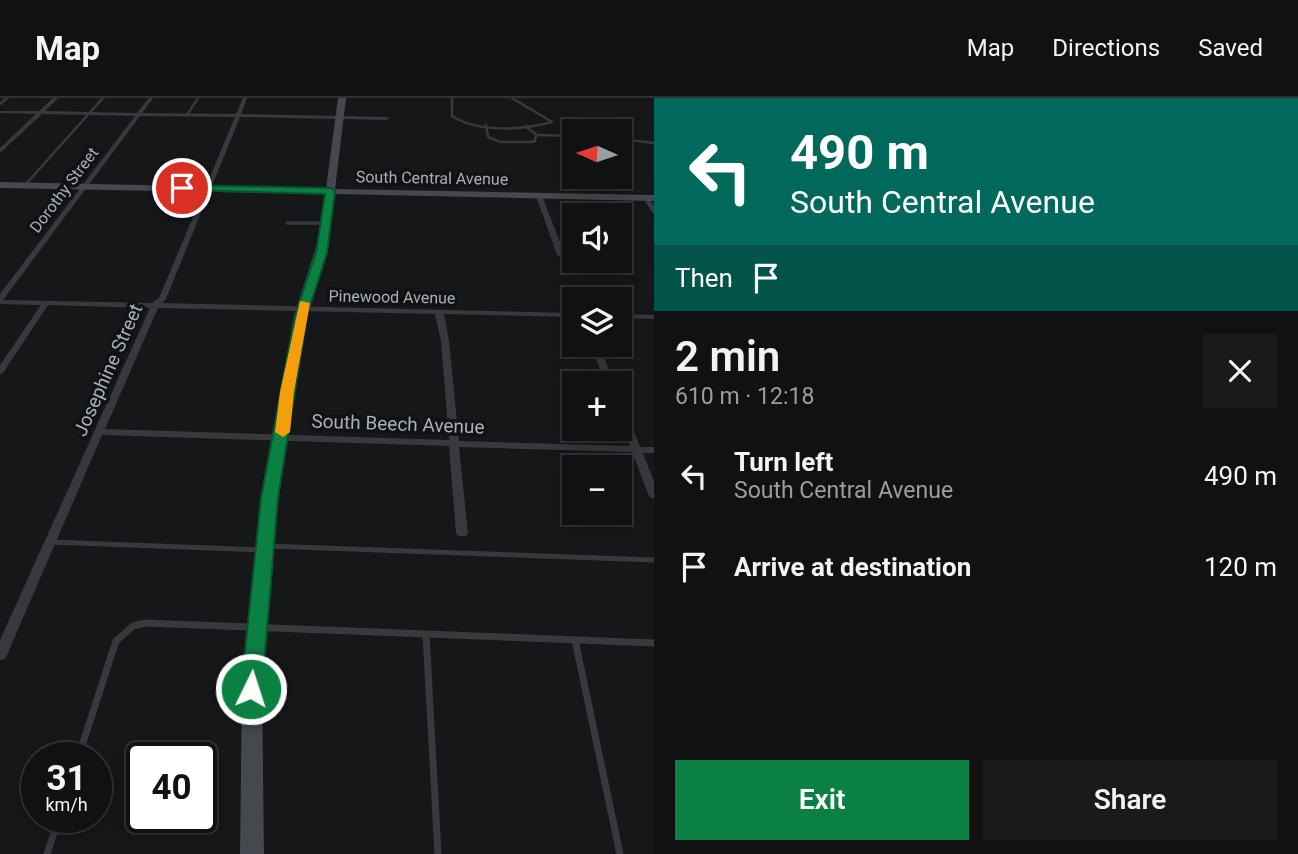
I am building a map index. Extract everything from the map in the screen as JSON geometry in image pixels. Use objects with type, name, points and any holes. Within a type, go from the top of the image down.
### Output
[{"type":"street","points":[[0,151],[56,98]]},
{"type":"street","name":"Dorothy Street","points":[[0,300],[151,98]]},
{"type":"street","name":"Josephine Street","points":[[0,655],[155,305],[162,299],[245,98]]},
{"type":"street","points":[[252,854],[251,689],[264,548],[302,309],[321,253],[342,98]]},
{"type":"street","points":[[0,112],[387,118]]},
{"type":"street","name":"South Central Avenue","points":[[0,185],[650,198]]},
{"type":"street","points":[[540,195],[561,255]]},
{"type":"street","points":[[650,198],[654,211]]},
{"type":"street","name":"Pinewood Avenue","points":[[0,300],[562,315]]},
{"type":"street","points":[[0,371],[46,303]]},
{"type":"street","points":[[439,312],[445,341],[462,533]]},
{"type":"street","points":[[632,316],[654,317]]},
{"type":"street","name":"South Beech Avenue","points":[[99,432],[654,450]]},
{"type":"street","points":[[632,435],[654,496]]},
{"type":"lane","points":[[0,104],[7,98]]},
{"type":"lane","points":[[25,185],[103,98]]},
{"type":"lane","points":[[187,115],[198,98]]},
{"type":"lane","points":[[452,98],[454,119],[486,125],[525,126],[552,122],[512,98]]},
{"type":"lane","points":[[486,125],[488,137],[500,142],[531,142],[535,141],[536,134]]},
{"type":"lane","points":[[525,126],[536,134],[562,135]]},
{"type":"lane","points":[[632,140],[654,143]]},
{"type":"lane","points":[[287,223],[326,223]]},
{"type":"lane","points":[[50,542],[654,559]]},
{"type":"lane","points":[[83,742],[113,648],[124,632],[145,623],[654,643]]},
{"type":"lane","points":[[426,634],[438,854]]},
{"type":"lane","points":[[575,639],[620,854]]},
{"type":"lane","points":[[47,854],[54,833]]},
{"type":"slow traffic","points":[[283,432],[287,392],[304,303]]},
{"type":"route","points":[[182,188],[331,191],[321,253],[302,309],[287,392],[282,437],[270,498],[251,689]]}]
